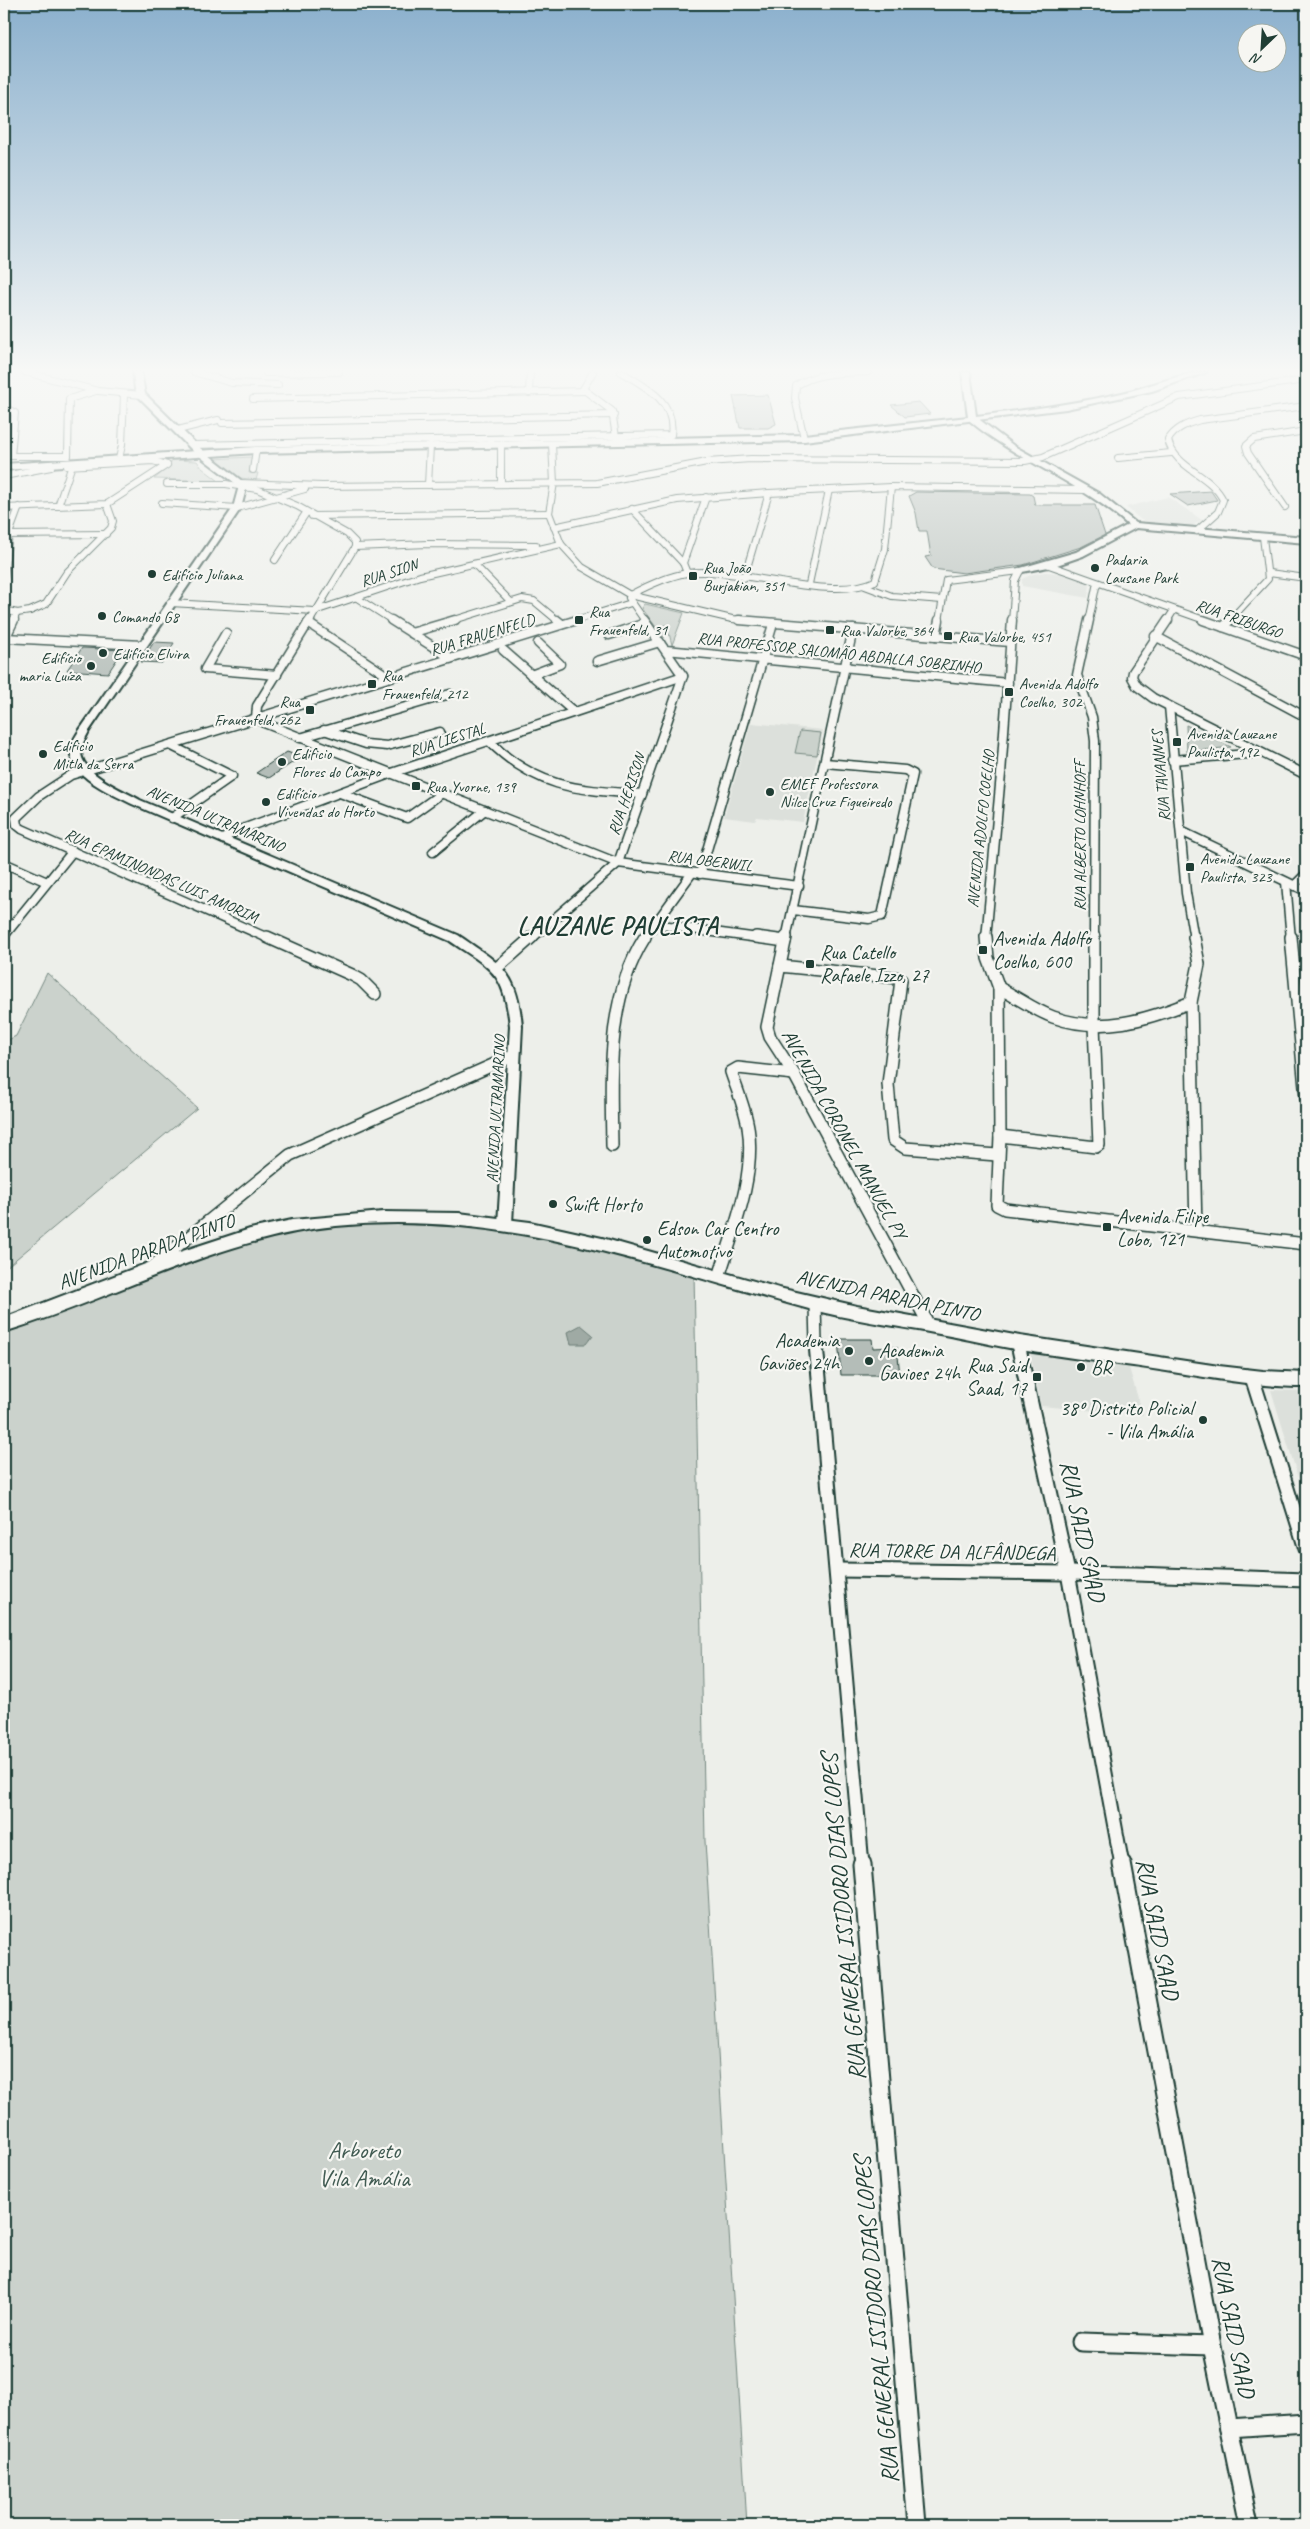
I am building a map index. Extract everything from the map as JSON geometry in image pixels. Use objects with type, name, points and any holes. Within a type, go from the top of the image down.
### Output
[{"type":"main road","name":"AVENIDA PARADA PINTO","points":[[4,1325],[74,1300],[153,1267],[219,1244],[313,1222],[374,1218],[506,1224],[559,1233],[815,1304],[886,1320],[929,1325],[1018,1343],[1252,1377],[1306,1380]]},
{"type":"street","points":[[58,506],[63,490]]},
{"type":"street","points":[[4,508],[108,504],[131,490]]},
{"type":"street","points":[[83,771],[78,764],[76,749],[96,712],[237,508],[241,490]]},
{"type":"street","points":[[256,718],[257,706],[355,547],[355,542],[347,534],[276,497],[258,490]]},
{"type":"street","points":[[167,496],[160,506],[237,508],[305,490]]},
{"type":"street","points":[[553,490],[549,513],[562,544],[582,567],[631,599],[710,616],[773,624],[1010,642]]},
{"type":"street","points":[[554,527],[632,510],[706,497],[830,490]]},
{"type":"street","points":[[809,584],[830,490]]},
{"type":"street","points":[[632,510],[683,563],[687,572],[851,588],[865,586],[875,580],[883,560],[891,490]]},
{"type":"street","points":[[1085,490],[1117,509],[1134,525]]},
{"type":"street","points":[[1197,531],[1222,508],[1222,496],[1215,490]]},
{"type":"street","points":[[1274,490],[1285,507]]},
{"type":"street","points":[[744,578],[769,493]]},
{"type":"street","points":[[683,563],[706,497]]},
{"type":"street","points":[[4,610],[17,613],[36,609],[46,604],[67,572],[113,525],[108,504]]},
{"type":"street","points":[[4,575],[8,535],[19,507]]},
{"type":"street","points":[[309,514],[549,513]]},
{"type":"street","points":[[275,560],[309,514]]},
{"type":"street","points":[[936,636],[946,580],[1007,572],[1018,574],[1049,565],[1094,548],[1134,525],[1306,540]]},
{"type":"street","points":[[8,535],[106,534]]},
{"type":"street","points":[[1223,627],[1262,589],[1268,579],[1263,537]]},
{"type":"street","points":[[355,547],[428,544],[548,546]]},
{"type":"street","name":"RUA SION","points":[[315,611],[420,576],[562,544]]},
{"type":"street","points":[[474,564],[512,602]]},
{"type":"street","name":"RUA FRIBURGO","points":[[1049,565],[1306,656]]},
{"type":"street","name":"RUA FRAUENFELD","points":[[83,771],[562,624],[631,599],[687,572]]},
{"type":"street","points":[[1268,573],[1306,578]]},
{"type":"street","name":"AVENIDA ADOLFO COELHO","points":[[1018,574],[1010,642],[986,935],[988,958],[999,988],[1000,1136],[997,1155],[996,1202],[999,1207],[1005,1209],[1196,1230]]},
{"type":"street","name":"RUA ALBERTO LOHNHOFF","points":[[1000,1136],[1098,1146],[1094,1025],[1095,741],[1092,717],[1077,675],[1096,587],[1099,583]]},
{"type":"street","points":[[865,586],[888,596],[942,600]]},
{"type":"street","points":[[357,598],[451,658]]},
{"type":"street","points":[[411,633],[522,599],[534,601],[562,624]]},
{"type":"street","points":[[631,599],[683,676]]},
{"type":"street","points":[[170,603],[315,611]]},
{"type":"street","name":"RUA TAVANNES","points":[[1174,610],[1155,636],[1132,677],[1142,690],[1169,706],[1172,760],[1180,831],[1306,891]]},
{"type":"street","points":[[17,613],[6,629],[4,639],[142,645]]},
{"type":"street","points":[[308,623],[389,677]]},
{"type":"street","points":[[601,628],[611,636],[646,623]]},
{"type":"street","points":[[612,1146],[614,1030],[626,977],[637,952],[654,924],[696,874],[773,624]]},
{"type":"street","name":"AVENIDA CORONEL MANUEL PY","points":[[853,629],[767,1027],[770,1037],[794,1074],[929,1325]]},
{"type":"street","points":[[226,633],[205,669],[277,675]]},
{"type":"street","points":[[1155,636],[1306,716]]},
{"type":"street","points":[[597,661],[660,642]]},
{"type":"street","points":[[532,675],[560,664],[538,644]]},
{"type":"street","points":[[503,650],[574,712]]},
{"type":"street","name":"RUA PROFESSOR SALOMÃO ABDALLA SOBRINHO","points":[[666,650],[1008,683]]},
{"type":"street","name":"RUA LIESTAL","points":[[223,839],[232,833],[392,773],[683,676]]},
{"type":"street","name":"RUA HERISON","points":[[497,968],[618,863],[683,676]]},
{"type":"street","points":[[300,738],[450,694]]},
{"type":"street","points":[[1169,706],[1306,775]]},
{"type":"street","name":"RUA OBERWIL","points":[[256,718],[300,738],[363,761],[618,863],[799,886]]},
{"type":"street","points":[[324,730],[366,744],[387,746],[440,732]]},
{"type":"street","points":[[313,734],[359,752],[364,756],[363,761]]},
{"type":"street","points":[[489,741],[522,770],[555,783],[584,789],[642,794]]},
{"type":"street","points":[[170,745],[231,775],[230,779],[172,818]]},
{"type":"street","points":[[1172,760],[1262,752]]},
{"type":"street","points":[[793,910],[869,919],[882,916],[913,774],[905,770],[825,763]]},
{"type":"street","name":"AVENIDA ULTRAMARINO","points":[[83,771],[118,793],[172,818],[447,934],[497,968],[507,981],[514,1005],[516,1026],[506,1224]]},
{"type":"street","name":"RUA EPAMINONDAS LUIS AMORIM","points":[[83,771],[53,785],[19,813],[16,821],[17,825],[22,829],[352,975],[375,994]]},
{"type":"street","points":[[340,793],[407,818],[442,793]]},
{"type":"street","points":[[433,852],[485,810]]},
{"type":"street","points":[[1180,831],[1186,893],[1199,964],[1191,1002],[1196,1230],[1306,1244]]},
{"type":"street","points":[[4,936],[73,851]]},
{"type":"street","points":[[4,863],[47,882]]},
{"type":"street","points":[[1306,874],[1290,884],[1306,1098]]},
{"type":"street","points":[[654,924],[785,941]]},
{"type":"street","points":[[780,966],[899,978],[901,980],[888,1084],[893,1140],[904,1148],[997,1155]]},
{"type":"street","points":[[999,988],[1053,1017],[1094,1025],[1135,1022],[1158,1016],[1191,1002]]},
{"type":"street","points":[[153,1267],[290,1155],[311,1144],[514,1056]]},
{"type":"street","points":[[720,1277],[740,1206],[749,1145],[744,1112],[731,1072],[738,1068],[794,1074]]},
{"type":"street","name":"RUA GENERAL ISIDORO DIAS LOPES","points":[[815,1304],[816,1342],[838,1570],[918,2525]]},
{"type":"street","name":"RUA SAID SAAD","points":[[1018,1343],[1068,1573],[1212,2346],[1249,2525]]},
{"type":"street","points":[[1252,1377],[1306,1549]]},
{"type":"street","name":"RUA TORRE DA ALFÂNDEGA","points":[[838,1570],[1068,1573],[1306,1580]]},
{"type":"street","points":[[1081,2342],[1212,2346]]},
{"type":"street","points":[[1229,2428],[1306,2423]]},
{"type":"shaded area","points":[[1168,497],[1202,520],[1191,527],[1151,523],[1141,520],[1126,507]]},
{"type":"shaded area","points":[[1045,572],[1059,573],[1090,584],[1088,598],[1022,586],[1022,579],[1033,574]]},
{"type":"shaded area","name":"EMEF Professora Nilce Cruz Figueiredo","points":[[751,723],[823,730],[803,822],[757,817],[755,821],[724,817]]},
{"type":"shaded area","points":[[581,1325],[593,1335],[586,1344],[571,1344],[568,1332]]},
{"type":"shaded area","points":[[1030,1352],[1129,1368],[1143,1415],[1041,1406]]},
{"type":"shaded area","points":[[1271,1390],[1306,1391],[1306,1505],[1301,1487]]},
{"type":"green space","points":[[645,604],[684,613],[672,645],[667,625],[664,625],[664,638],[642,608]]},
{"type":"green space","points":[[1186,725],[1231,747],[1187,752]]},
{"type":"green space","points":[[800,731],[821,733],[817,755],[795,753]]},
{"type":"green space","points":[[47,973],[197,1108],[4,1269],[4,1042],[16,1036]]},
{"type":"green space","name":"Arboreto Vila Amália","points":[[401,1224],[507,1229],[553,1237],[694,1274],[705,1841],[747,2525],[4,2525],[4,1316],[94,1283],[248,1237],[336,1225]]},
{"type":"building","points":[[1211,491],[1217,500],[1188,506],[1170,494]]},
{"type":"building","points":[[916,492],[1030,494],[1033,496],[1035,505],[1095,505],[1105,535],[1081,547],[1023,565],[964,573],[933,569],[925,557],[931,556],[927,531],[919,531],[916,513],[909,496]]},
{"type":"building","points":[[154,642],[174,643],[162,663],[141,662]]},
{"type":"building","points":[[82,648],[123,650],[108,673],[67,670]]},
{"type":"building","name":"Edificio Flores do Campo","points":[[287,752],[301,757],[269,778],[256,773]]},
{"type":"building","name":"Academia Gavioes 24h","points":[[838,1339],[872,1339],[873,1348],[897,1347],[900,1375],[841,1375]]},
{"type":"place","name":"Padaria Lausane Park","points":[[1095,568]]},
{"type":"place","name":"Edifício Juliana","points":[[152,574]]},
{"type":"place","name":"Rua João Burjakian, 351","points":[[693,576]]},
{"type":"place","name":"Comando G8","points":[[102,616]]},
{"type":"place","name":"Rua Frauenfeld, 31","points":[[579,620]]},
{"type":"place","name":"Rua Valorbe, 364","points":[[830,630]]},
{"type":"place","name":"Rua Valorbe, 451","points":[[948,636]]},
{"type":"place","name":"Edifício Elvira","points":[[103,653]]},
{"type":"place","name":"Edifício maria Luíza","points":[[91,666]]},
{"type":"place","name":"Rua Frauenfeld, 212","points":[[372,684]]},
{"type":"place","name":"Avenida Adolfo Coelho, 302","points":[[1009,692]]},
{"type":"place","name":"Rua Frauenfeld, 262","points":[[310,710]]},
{"type":"place","name":"Avenida Lauzane Paulista, 192","points":[[1177,742]]},
{"type":"place","name":"Edificio Mitla da Serra","points":[[43,754]]},
{"type":"place","name":"Edificio Flores do Campo","points":[[282,762]]},
{"type":"place","name":"Rua Yvorne, 139","points":[[416,786]]},
{"type":"place","name":"EMEF Professora Nilce Cruz Figueiredo","points":[[770,792]]},
{"type":"place","name":"Edifício Vivendas do Horto","points":[[266,802]]},
{"type":"place","name":"Avenida Lauzane Paulista, 323","points":[[1190,867]]},
{"type":"place","name":"Avenida Adolfo Coelho, 600","points":[[983,950]]},
{"type":"place","name":"Rua Catello Rafaele Izzo, 27","points":[[810,964]]},
{"type":"place","name":"Swift Horto","points":[[553,1204]]},
{"type":"place","name":"Avenida Filipe Lobo, 121","points":[[1107,1227]]},
{"type":"place","name":"Edson Car Centro Automotivo","points":[[647,1240]]},
{"type":"place","name":"Academia Gaviões 24h","points":[[849,1351]]},
{"type":"place","name":"Academia Gavioes 24h","points":[[869,1361]]},
{"type":"place","name":"BR","points":[[1081,1367]]},
{"type":"place","name":"Rua Said Saad, 17","points":[[1037,1377]]},
{"type":"place","name":"38º Distrito Policial - Vila Amália","points":[[1203,1420]]},
{"type":"district","name":"LAUZANE PAULISTA","points":[[618,925]]}]
